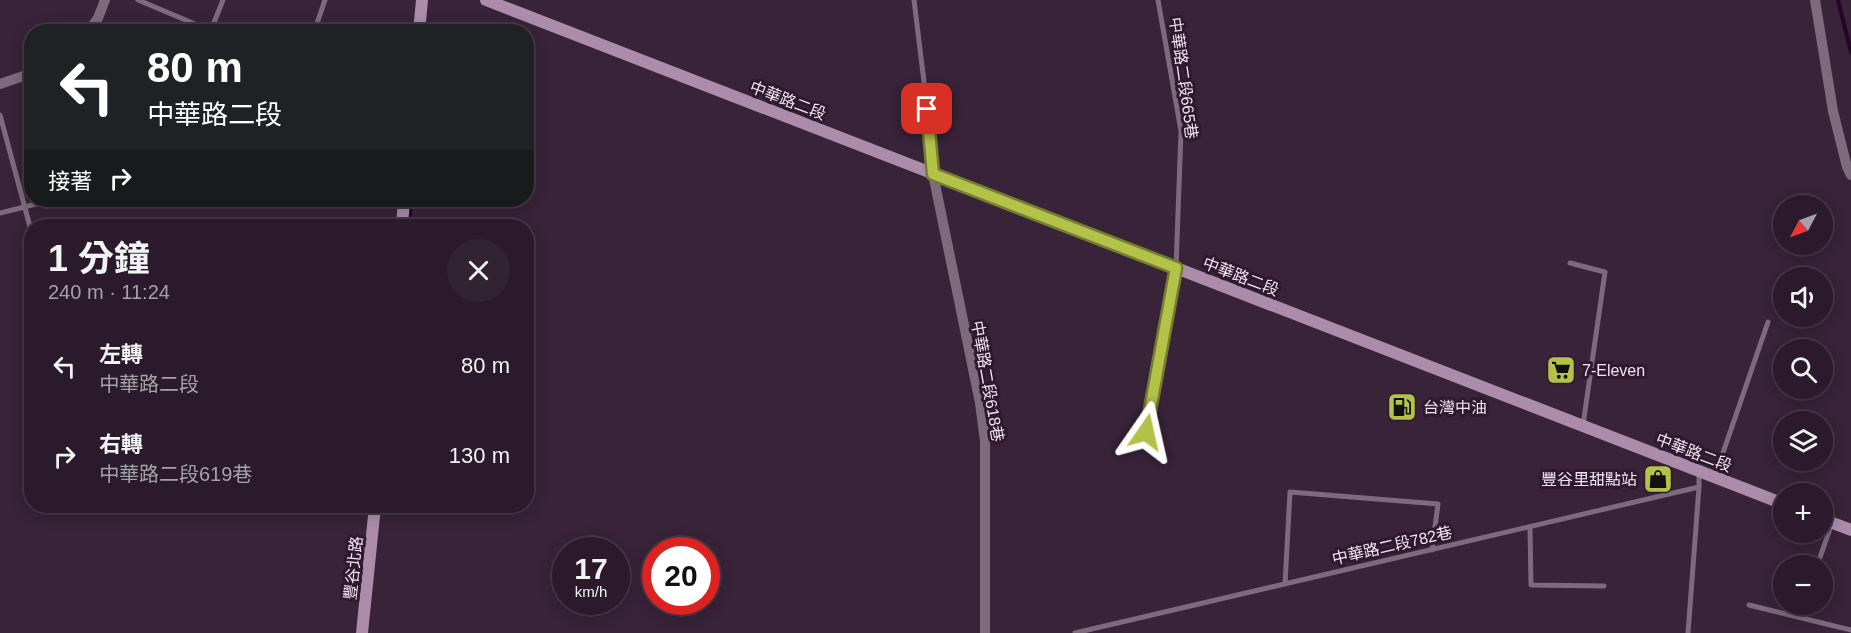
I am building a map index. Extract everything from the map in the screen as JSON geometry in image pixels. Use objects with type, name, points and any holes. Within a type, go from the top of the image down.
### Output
[{"type":"street","points":[[94,24],[105,0]]},
{"type":"street","points":[[420,24],[422,0]]},
{"type":"street","name":"中華路二段","points":[[486,0],[1773,500]]},
{"type":"street","points":[[1815,0],[1833,111],[1851,175]]},
{"type":"street","points":[[0,84],[24,76]]},
{"type":"street","name":"中華路二段618巷","points":[[933,174],[980,403],[985,441],[986,633]]},
{"type":"street","name":"豐谷北路","points":[[362,633],[374,513]]},
{"type":"street","points":[[1833,523],[1851,530]]},
{"type":"lane","points":[[138,0],[196,24]]},
{"type":"lane","points":[[215,24],[223,0]]},
{"type":"lane","points":[[317,24],[326,0]]},
{"type":"lane","points":[[914,0],[933,174]]},
{"type":"lane","name":"中華路二段665巷","points":[[1146,432],[1176,268],[1181,131],[1158,0]]},
{"type":"lane","points":[[0,115],[28,219]]},
{"type":"lane","points":[[0,213],[24,207]]},
{"type":"lane","points":[[1570,263],[1605,272],[1583,426]]},
{"type":"lane","points":[[1715,477],[1768,322]]},
{"type":"lane","points":[[1688,633],[1699,471]]},
{"type":"lane","name":"中華路二段782巷","points":[[1075,633],[1699,488]]},
{"type":"lane","points":[[1285,584],[1290,492],[1438,504],[1432,550]]},
{"type":"lane","points":[[1530,527],[1531,585],[1604,586]]},
{"type":"lane","points":[[1749,605],[1851,630]]},
{"type":"waterway","points":[[1838,0],[1851,52]]},
{"type":"waterway","points":[[409,219],[411,207]]},
{"type":"place","name":"7-Eleven","points":[[1561,370]]},
{"type":"place","name":"台灣中油","points":[[1402,407]]},
{"type":"place","name":"豐谷里甜點站","points":[[1658,479]]},
{"type":"route","points":[[927,109],[933,174],[1176,268],[1146,432]]}]
